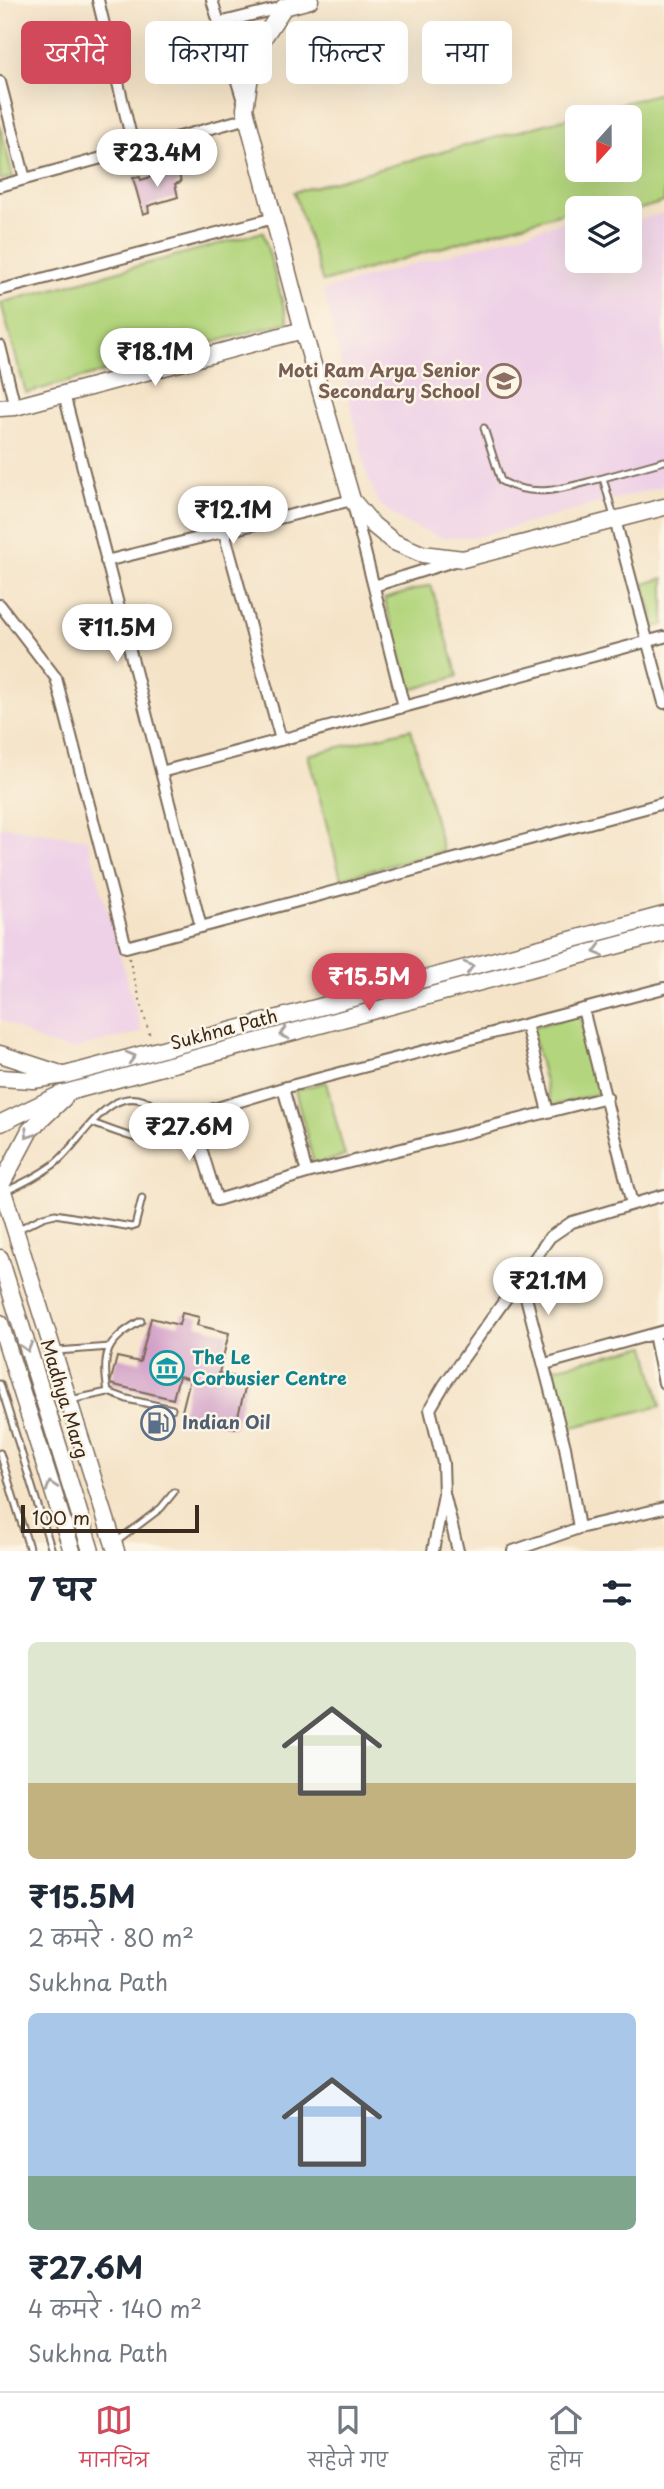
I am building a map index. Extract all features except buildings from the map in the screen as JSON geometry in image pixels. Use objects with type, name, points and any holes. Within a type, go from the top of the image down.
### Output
[{"type":"main road","points":[[310,0],[284,7],[264,37],[251,69],[247,114],[303,330],[352,500],[373,525],[394,542],[422,554],[463,559],[664,507]]},
{"type":"main road","points":[[8,407],[303,330]]},
{"type":"main road","name":"Sukhna Path","points":[[0,1078],[33,1080],[65,1075],[664,915]]},
{"type":"main road","name":"Sukhna Path","points":[[1,1125],[28,1108],[70,1091],[664,933]]},
{"type":"main road","points":[[0,1055],[65,1075]]},
{"type":"main road","points":[[70,1091],[30,1129],[1,1188],[115,1547]]},
{"type":"main road","points":[[0,1104],[1,1125]]},
{"type":"main road","points":[[1,1260],[36,1294]]},
{"type":"main road","name":"Madhya Marg","points":[[1,1260],[91,1551]]},
{"type":"main road","points":[[2,1334],[72,1551]]},
{"type":"street","points":[[98,0],[134,149]]},
{"type":"street","points":[[212,0],[218,21]]},
{"type":"street","points":[[227,21],[284,7]]},
{"type":"street","points":[[0,82],[24,179]]},
{"type":"street","points":[[0,186],[247,114],[238,84]]},
{"type":"street","points":[[0,290],[274,218]]},
{"type":"street","points":[[0,345],[8,407]]},
{"type":"street","points":[[64,394],[201,927]]},
{"type":"street","points":[[106,561],[352,500],[404,707]]},
{"type":"street","points":[[615,520],[664,703]]},
{"type":"street","points":[[224,532],[281,740]]},
{"type":"street","points":[[374,586],[463,559]]},
{"type":"street","points":[[0,605],[56,678],[126,947],[664,803]]},
{"type":"street","points":[[161,772],[664,637]]},
{"type":"street","points":[[607,1097],[307,1172],[217,1200],[191,1116],[283,1088],[664,988]]},
{"type":"street","points":[[583,1009],[632,1204]]},
{"type":"street","points":[[526,1024],[548,1112]]},
{"type":"street","points":[[283,1088],[307,1172]]},
{"type":"street","points":[[458,1551],[444,1494],[443,1463],[430,1409],[444,1385],[550,1237],[572,1222],[664,1195]]},
{"type":"street","points":[[521,1278],[565,1447],[579,1528]]},
{"type":"street","points":[[545,1364],[659,1332],[664,1382]]},
{"type":"street","points":[[433,1551],[444,1494]]},
{"type":"street","points":[[513,1551],[579,1528],[664,1508]]},
{"type":"lane","points":[[484,428],[501,481],[517,490],[550,492],[664,461]]},
{"type":"lane","points":[[603,478],[615,520]]},
{"type":"lane","points":[[1,1188],[55,1164],[92,1123],[118,1101],[129,1098],[145,1101],[165,1115],[171,1124],[175,1142],[159,1142],[92,1123]]},
{"type":"lane","points":[[16,1230],[55,1214],[132,1227],[135,1226],[142,1198]]},
{"type":"lane","points":[[108,1392],[105,1373],[110,1347],[121,1333],[141,1321]]},
{"type":"lane","points":[[54,1351],[110,1347]]},
{"type":"lane","points":[[0,1384],[52,1551]]},
{"type":"lane","points":[[69,1400],[108,1392],[172,1409]]},
{"type":"lane","points":[[0,1453],[30,1551]]},
{"type":"lane","points":[[115,1547],[161,1508],[174,1492]]},
{"type":"path","points":[[126,947],[154,1051]]},
{"type":"shaded area","name":"Moti Ram Arya Senior Secondary School","points":[[664,213],[664,486],[480,536],[443,538],[404,523],[378,503],[366,472],[324,290],[565,221],[565,273],[642,273],[642,219]]},
{"type":"shaded area","points":[[0,826],[87,839],[142,1032],[70,1050],[39,1041],[0,1019]]},
{"type":"green space","points":[[664,92],[664,202],[642,208],[642,196],[565,196],[565,212],[323,282],[294,192],[565,119],[565,182],[642,182],[642,105],[616,105]]},
{"type":"green space","points":[[0,124],[13,177],[0,180]]},
{"type":"green space","points":[[263,232],[288,322],[26,393],[1,303]]},
{"type":"green space","points":[[664,578],[664,625],[656,627],[644,584]]},
{"type":"green space","points":[[431,585],[458,676],[411,690],[384,599]]},
{"type":"green space","points":[[411,729],[443,851],[341,878],[308,755]]},
{"type":"green space","points":[[580,1015],[599,1094],[551,1106],[531,1027]]},
{"type":"green space","points":[[326,1082],[345,1156],[314,1164],[295,1090]]},
{"type":"green space","points":[[646,1346],[661,1406],[568,1428],[554,1368]]},
{"type":"place","name":"Moti Ram Arya Senior Secondary School","points":[[504,381]]},
{"type":"place","name":"The Le Corbusier Centre","points":[[167,1368]]},
{"type":"place","name":"Indian Oil","points":[[158,1423]]}]
